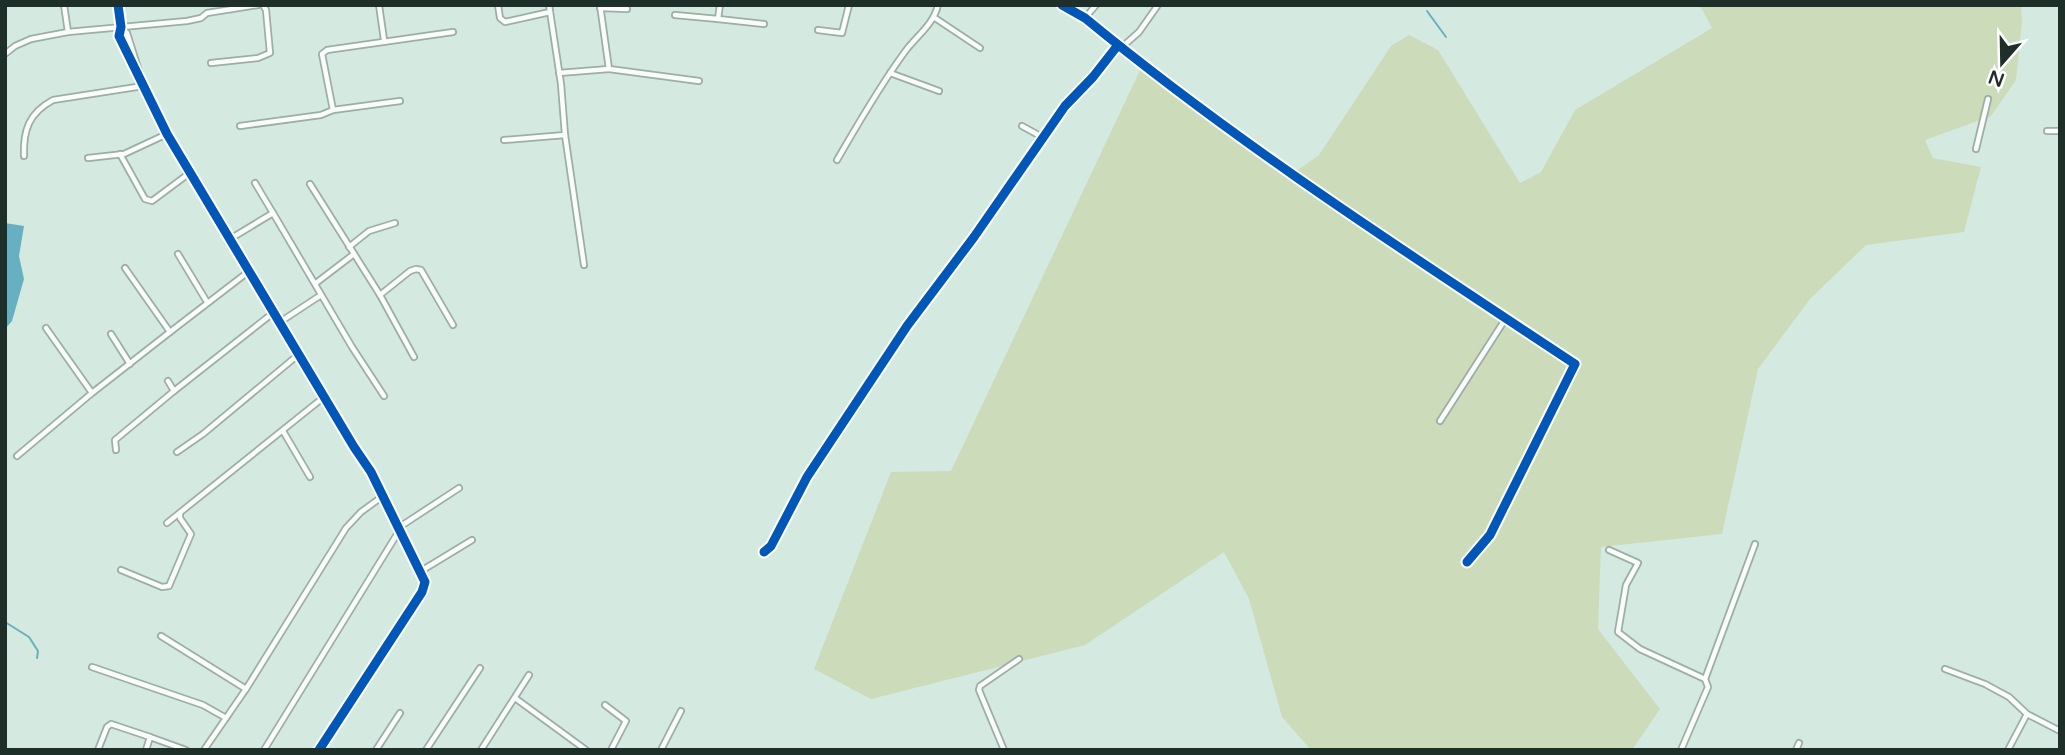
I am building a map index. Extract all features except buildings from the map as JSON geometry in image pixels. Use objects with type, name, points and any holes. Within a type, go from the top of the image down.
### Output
[{"type":"street","points":[[64,5],[68,32]]},
{"type":"street","points":[[118,5],[121,27],[119,36],[167,134],[371,472],[421,571],[425,588],[319,750]]},
{"type":"street","points":[[5,54],[15,46],[32,39],[68,32],[187,21],[201,18],[207,13],[258,5]]},
{"type":"street","points":[[211,63],[258,58],[270,53],[266,10],[263,5]]},
{"type":"street","points":[[379,5],[384,40]]},
{"type":"street","points":[[498,5],[500,18],[505,22],[549,8],[584,265]]},
{"type":"street","points":[[719,19],[720,5]]},
{"type":"street","points":[[818,30],[842,33],[849,5]]},
{"type":"street","points":[[837,160],[905,51],[935,18],[938,5]]},
{"type":"street","points":[[1062,5],[1085,18],[1290,172],[1575,364],[1490,535],[1467,562]]},
{"type":"street","points":[[1085,18],[1096,5]]},
{"type":"street","points":[[764,552],[771,546],[807,477],[902,334],[1065,106],[1120,46],[1139,32],[1158,5]]},
{"type":"street","points":[[608,69],[600,7],[627,9]]},
{"type":"street","points":[[675,15],[764,24]]},
{"type":"street","points":[[935,18],[980,48]]},
{"type":"street","points":[[333,110],[322,54],[334,47],[453,32]]},
{"type":"street","points":[[559,73],[608,69],[699,81]]},
{"type":"street","points":[[890,73],[939,91]]},
{"type":"street","points":[[24,156],[24,131],[30,120],[52,100],[143,86]]},
{"type":"street","points":[[1976,149],[1988,99]]},
{"type":"street","points":[[240,126],[400,101]]},
{"type":"street","points":[[1022,126],[1044,138]]},
{"type":"street","points":[[2047,131],[2060,131]]},
{"type":"street","points":[[88,158],[120,154],[167,134]]},
{"type":"street","points":[[505,141],[565,135]]},
{"type":"street","points":[[120,154],[148,201],[152,201],[191,172]]},
{"type":"street","points":[[255,183],[384,396]]},
{"type":"street","points":[[310,184],[380,295],[414,357]]},
{"type":"street","points":[[230,239],[273,213]]},
{"type":"street","points":[[349,247],[369,230],[394,223]]},
{"type":"street","points":[[178,254],[208,302]]},
{"type":"street","points":[[316,283],[354,254]]},
{"type":"street","points":[[125,268],[170,332]]},
{"type":"street","points":[[380,295],[410,271],[421,270],[453,325]]},
{"type":"street","points":[[17,456],[92,393],[248,272]]},
{"type":"street","points":[[280,322],[321,295]]},
{"type":"street","points":[[116,450],[115,440],[273,313]]},
{"type":"street","points":[[1440,421],[1506,318]]},
{"type":"street","points":[[46,328],[92,393]]},
{"type":"street","points":[[111,334],[130,364]]},
{"type":"street","points":[[177,452],[299,355]]},
{"type":"street","points":[[168,381],[174,391]]},
{"type":"street","points":[[167,523],[324,397]]},
{"type":"street","points":[[283,431],[310,477]]},
{"type":"street","points":[[264,750],[399,529],[459,488]]},
{"type":"street","points":[[204,750],[246,689],[346,528],[361,512],[383,496]]},
{"type":"street","points":[[121,570],[162,587],[169,586],[191,534],[180,518],[180,513]]},
{"type":"street","points":[[421,571],[472,540]]},
{"type":"street","points":[[1704,680],[1755,544]]},
{"type":"street","points":[[1609,550],[1638,563],[1626,585],[1618,632],[1640,649],[1704,680],[1708,687],[1681,750]]},
{"type":"street","points":[[161,636],[246,689]]},
{"type":"street","points":[[1004,750],[979,690],[980,686],[1019,659]]},
{"type":"street","points":[[92,667],[203,705],[226,718]]},
{"type":"street","points":[[426,750],[480,668]]},
{"type":"street","points":[[1945,669],[1985,684],[2009,697],[2027,713],[2060,731]]},
{"type":"street","points":[[481,750],[529,675]]},
{"type":"street","points":[[515,698],[586,750]]},
{"type":"street","points":[[605,705],[626,721],[611,750]]},
{"type":"street","points":[[661,750],[681,711]]},
{"type":"street","points":[[376,750],[400,713]]},
{"type":"street","points":[[2008,750],[2027,713]]},
{"type":"street","points":[[98,750],[107,727],[111,724],[186,750]]},
{"type":"street","points":[[146,750],[150,737]]},
{"type":"street","points":[[1796,750],[1799,743]]},
{"type":"green space","points":[[1696,5],[2021,5],[2022,22],[2016,80],[1991,116],[1925,140],[1933,158],[1981,167],[1964,232],[1866,245],[1810,299],[1758,369],[1722,534],[1601,547],[1598,629],[1660,709],[1632,750],[1311,750],[1282,717],[1249,599],[1224,552],[1085,645],[871,699],[814,669],[891,472],[951,471],[1142,66],[1295,172],[1319,155],[1391,46],[1409,35],[1438,50],[1520,183],[1541,172],[1575,110],[1712,28],[1702,9]]},
{"type":"water","points":[[5,223],[24,226],[19,256],[24,279],[12,321],[5,329]]},
{"type":"waterway","points":[[1427,11],[1446,37]]},
{"type":"waterway","points":[[5,622],[29,637],[38,651],[37,658]]},
{"type":"cycle path","points":[[118,5],[121,27],[119,36],[167,134],[371,472],[425,582],[422,592],[319,750]]},
{"type":"cycle path","points":[[1062,5],[1085,18],[1143,65],[1264,154],[1575,364],[1490,535],[1467,562]]},
{"type":"cycle path","points":[[764,552],[771,546],[807,477],[907,326],[974,237],[1065,106],[1093,77],[1118,45]]}]
